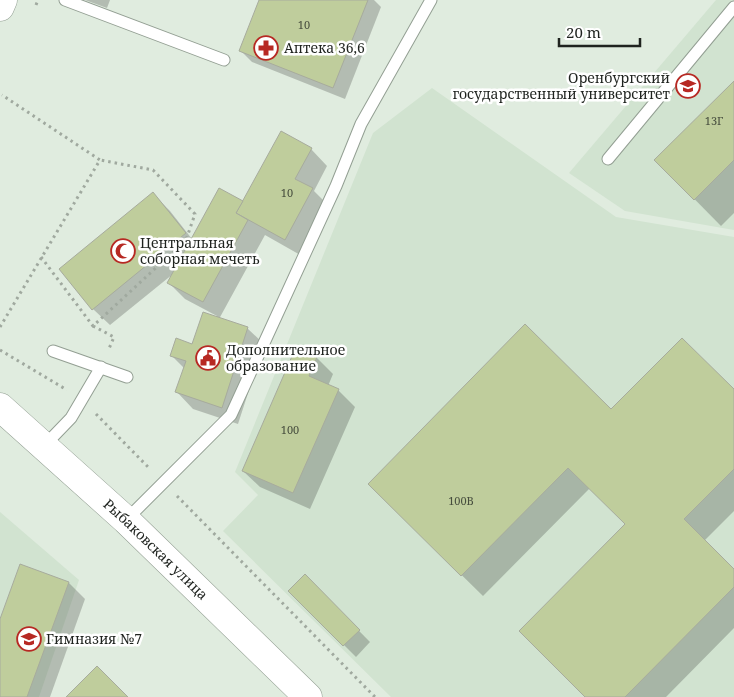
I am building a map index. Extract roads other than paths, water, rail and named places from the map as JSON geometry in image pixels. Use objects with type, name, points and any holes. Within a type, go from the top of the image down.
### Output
[{"type":"main road","points":[[0,7],[2,0]]},
{"type":"main road","name":"Рыбаковская улица","points":[[0,407],[126,520],[308,697]]},
{"type":"lane","points":[[65,0],[224,60]]},
{"type":"lane","points":[[126,520],[231,415],[336,186],[361,124],[431,0]]},
{"type":"lane","points":[[608,159],[734,7]]},
{"type":"lane","points":[[53,351],[127,377]]},
{"type":"lane","points":[[44,446],[71,418],[101,367]]},
{"type":"place","name":"Аптека 36,6","points":[[266,48]]},
{"type":"place","name":"Оренбургский государственный университет","points":[[688,86]]},
{"type":"place","name":"Центральная соборная мечеть","points":[[123,251]]},
{"type":"place","name":"Дополнительное образование","points":[[208,358]]},
{"type":"place","name":"Гимназия №7","points":[[29,639]]}]
